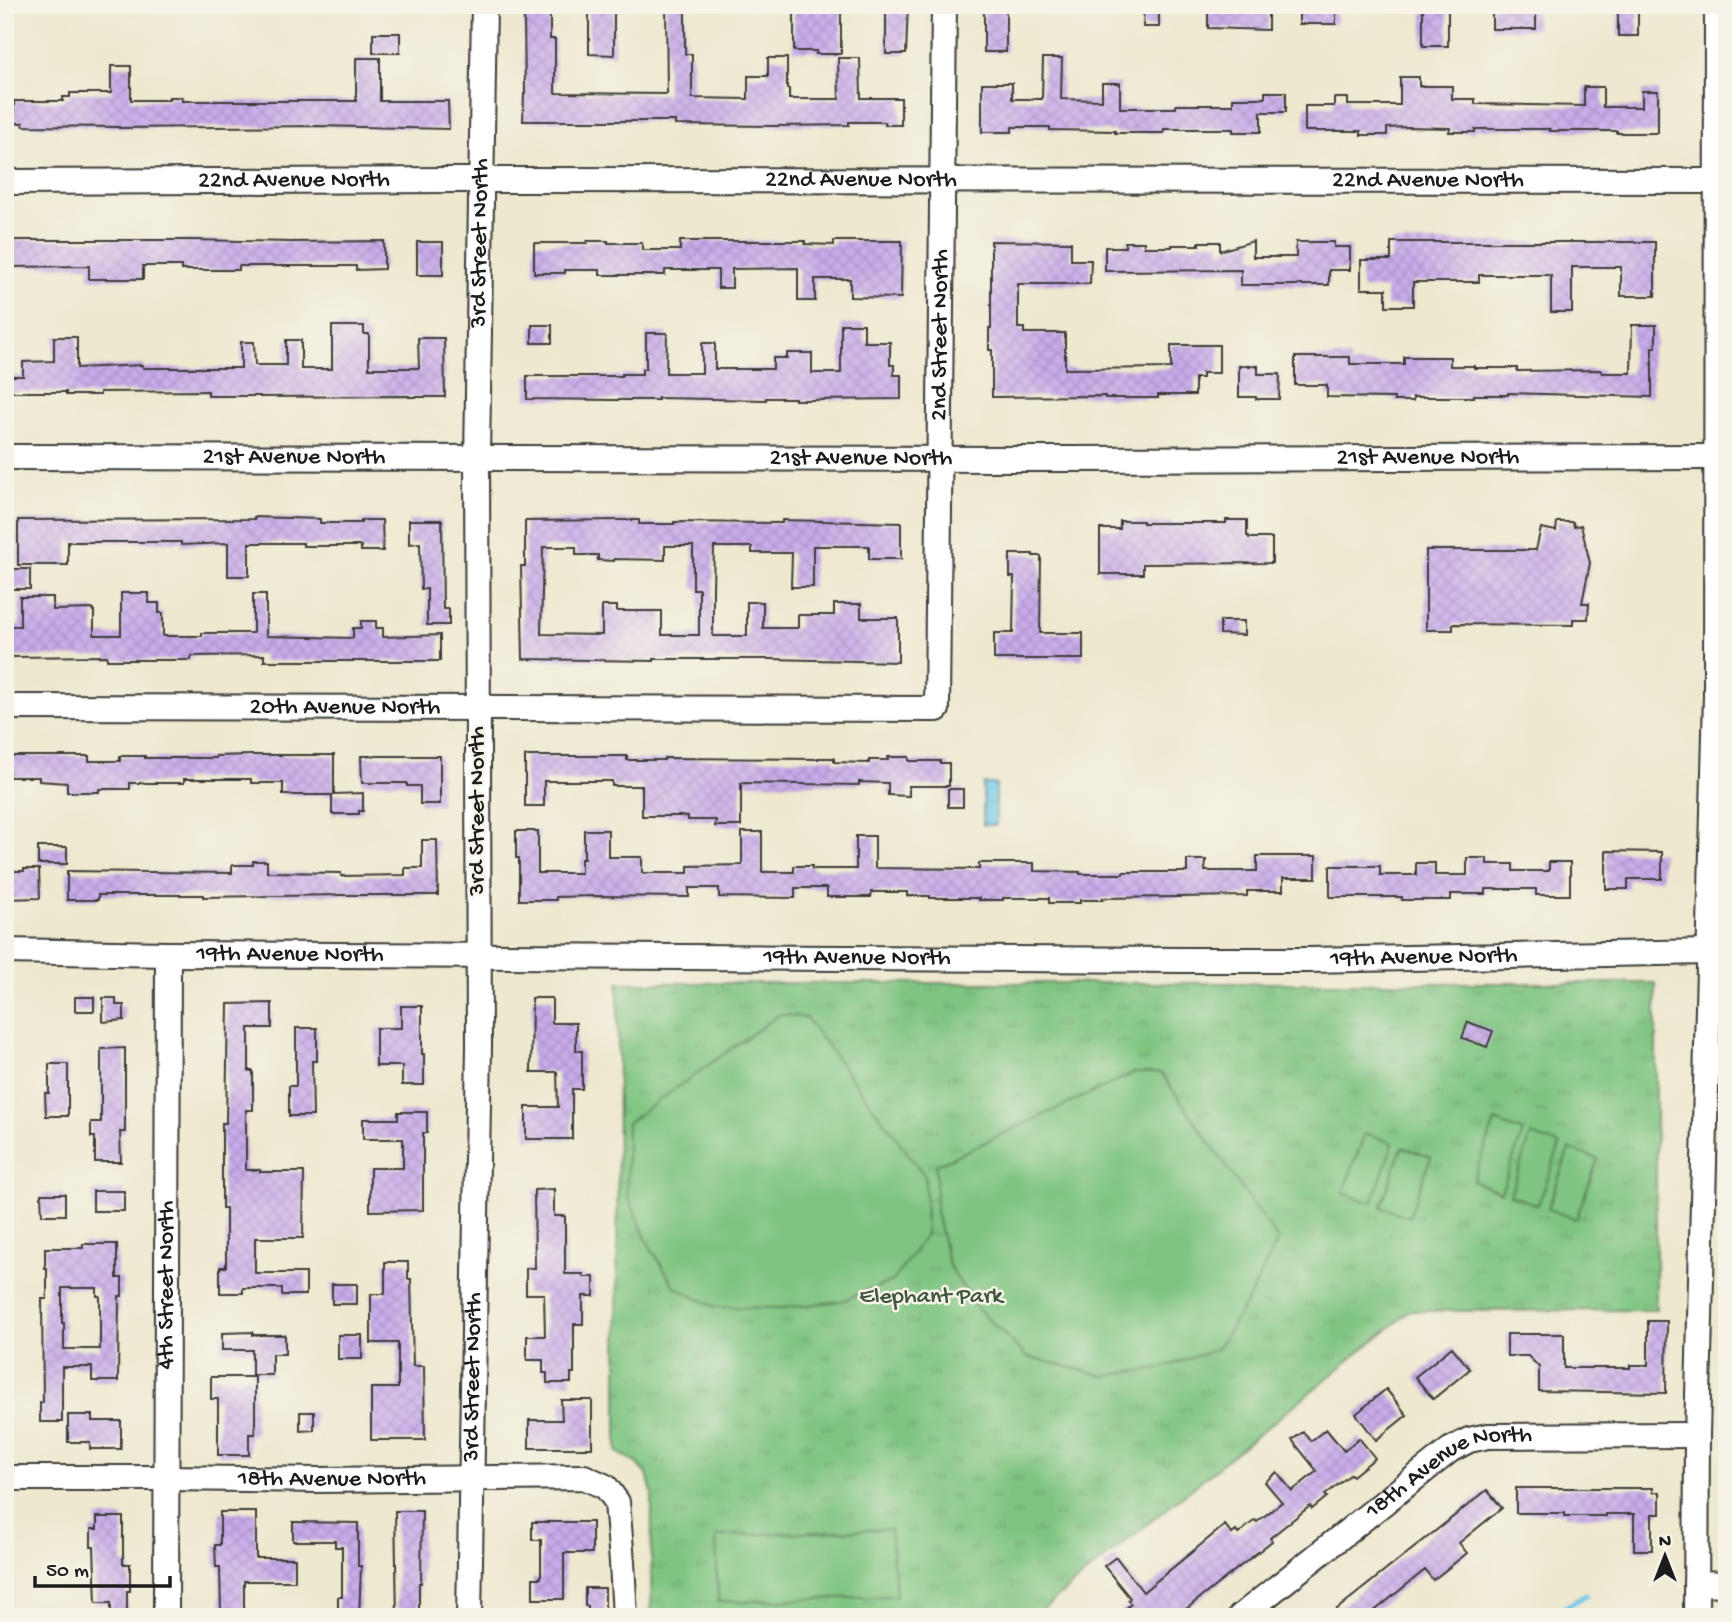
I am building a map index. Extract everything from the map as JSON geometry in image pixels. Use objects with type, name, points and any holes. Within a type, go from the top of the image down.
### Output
[{"type":"street","name":"3rd Street North","points":[[469,1617],[478,1087],[477,459],[484,5]]},
{"type":"street","name":"2nd Street North","points":[[937,709],[944,5]]},
{"type":"street","points":[[1696,1617],[1697,1435],[1716,695],[1717,5]]},
{"type":"street","name":"22nd Avenue North","points":[[5,182],[1716,181]]},
{"type":"street","name":"21st Avenue North","points":[[5,457],[1715,457]]},
{"type":"street","name":"20th Avenue North","points":[[5,707],[937,709]]},
{"type":"street","name":"19th Avenue North","points":[[5,951],[1308,960],[1710,952]]},
{"type":"street","name":"4th Street North","points":[[166,1617],[168,954]]},
{"type":"street","name":"18th Avenue North","points":[[1240,1617],[1450,1450],[1469,1440],[1488,1436],[1697,1435]]},
{"type":"street","name":"18th Avenue North","points":[[5,1478],[318,1480],[584,1477],[606,1487],[617,1502],[625,1617]]},
{"type":"street","points":[[1696,1583],[1727,1584]]},
{"type":"green space","name":"Elephant Park","points":[[618,983],[1656,983],[1656,1310],[1410,1311],[1033,1617],[651,1617],[652,1493],[647,1474],[637,1463],[617,1452]]},
{"type":"green space","points":[[780,1014],[806,1018],[925,1176],[926,1234],[893,1281],[841,1301],[782,1308],[715,1307],[675,1287],[647,1241],[627,1194],[627,1123]]},
{"type":"green space","points":[[1134,1073],[1161,1073],[1278,1240],[1247,1302],[1217,1349],[1165,1367],[1105,1376],[1027,1357],[976,1307],[949,1266],[936,1212],[936,1165]]},
{"type":"green space","points":[[1495,1121],[1523,1132],[1501,1192],[1473,1181]]},
{"type":"green space","points":[[1365,1133],[1393,1143],[1372,1203],[1343,1193]]},
{"type":"green space","points":[[1531,1135],[1560,1145],[1538,1205],[1510,1195]]},
{"type":"green space","points":[[1402,1147],[1431,1157],[1409,1217],[1381,1207]]},
{"type":"green space","points":[[1569,1149],[1598,1159],[1576,1219],[1548,1209]]},
{"type":"green space","points":[[890,1529],[896,1596],[718,1602],[716,1536]]},
{"type":"water","points":[[983,784],[996,784],[996,825],[983,825]]},
{"type":"building","points":[[528,5],[550,5],[550,39],[555,39],[555,93],[667,94],[666,5],[685,5],[685,54],[692,54],[692,98],[748,99],[748,76],[768,76],[768,58],[787,58],[789,99],[839,99],[838,58],[860,58],[861,98],[901,98],[901,125],[885,125],[885,122],[776,126],[675,125],[675,121],[523,121],[524,16],[528,16]]},
{"type":"building","points":[[589,5],[614,5],[614,55],[589,54]]},
{"type":"building","points":[[794,5],[841,5],[841,54],[794,51]]},
{"type":"building","points":[[886,5],[908,5],[906,54],[886,54]]},
{"type":"building","points":[[984,5],[1006,5],[1006,52],[984,52]]},
{"type":"building","points":[[1144,5],[1159,5],[1159,27],[1143,27]]},
{"type":"building","points":[[1208,5],[1268,5],[1268,30],[1208,28]]},
{"type":"building","points":[[1299,5],[1336,5],[1336,24],[1299,24]]},
{"type":"building","points":[[1423,5],[1448,5],[1448,46],[1423,46]]},
{"type":"building","points":[[1492,5],[1536,5],[1536,29],[1492,29]]},
{"type":"building","points":[[1618,5],[1638,5],[1638,36],[1618,36]]},
{"type":"building","points":[[373,33],[400,33],[400,53],[373,53]]},
{"type":"building","points":[[356,58],[380,58],[380,101],[448,101],[449,129],[316,126],[119,128],[23,126],[23,123],[14,123],[14,101],[63,101],[63,97],[70,97],[70,93],[111,93],[111,66],[131,66],[131,100],[169,100],[169,97],[182,97],[182,101],[356,101]]},
{"type":"building","points":[[1043,58],[1062,58],[1061,99],[1102,100],[1102,83],[1120,83],[1120,108],[1233,105],[1233,98],[1265,98],[1265,92],[1286,92],[1286,112],[1261,112],[1261,132],[1233,132],[1233,129],[1164,129],[1164,133],[1115,133],[1050,130],[1050,127],[1012,127],[1012,132],[982,132],[982,83],[1012,83],[1012,99],[1042,99]]},
{"type":"building","points":[[1400,77],[1419,77],[1419,86],[1452,86],[1452,99],[1475,99],[1475,104],[1584,106],[1584,87],[1603,87],[1603,107],[1642,107],[1642,91],[1658,91],[1658,133],[1550,129],[1475,129],[1475,132],[1449,132],[1450,128],[1407,127],[1387,128],[1387,135],[1361,135],[1361,131],[1305,131],[1305,106],[1334,106],[1334,98],[1348,98],[1348,105],[1400,105]]},
{"type":"building","points":[[10,240],[384,241],[384,269],[356,270],[356,266],[239,266],[239,270],[181,270],[181,266],[143,266],[143,279],[89,279],[89,266],[10,267]]},
{"type":"building","points":[[680,241],[805,241],[805,244],[834,245],[834,241],[902,241],[901,298],[850,297],[850,279],[815,279],[815,301],[798,301],[798,268],[732,269],[732,288],[718,288],[718,270],[665,270],[665,275],[600,275],[600,270],[534,273],[534,243],[642,243],[642,250],[680,250]]},
{"type":"building","points":[[991,241],[1071,242],[1071,260],[1091,260],[1090,284],[1018,284],[1018,328],[1024,328],[1024,333],[1065,333],[1065,369],[1171,368],[1171,345],[1219,345],[1219,373],[1202,373],[1202,378],[1195,378],[1195,395],[1158,395],[1158,398],[992,397],[992,350],[989,350]]},
{"type":"building","points":[[1253,241],[1253,257],[1296,257],[1296,242],[1334,242],[1334,247],[1350,247],[1350,270],[1329,270],[1329,285],[1241,285],[1241,270],[1105,271],[1105,247],[1125,247],[1125,242],[1144,242],[1144,247],[1172,247],[1199,245],[1199,242],[1220,242],[1220,251]]},
{"type":"building","points":[[417,242],[443,242],[443,275],[417,275]]},
{"type":"building","points":[[1391,242],[1655,242],[1655,296],[1621,296],[1621,267],[1572,267],[1572,312],[1551,312],[1551,275],[1479,275],[1479,282],[1413,282],[1413,306],[1386,306],[1386,289],[1361,289],[1361,260],[1391,260]]},
{"type":"building","points":[[841,324],[864,324],[864,342],[890,342],[890,365],[894,365],[894,375],[901,375],[901,399],[527,399],[527,376],[642,374],[642,369],[646,369],[646,333],[667,333],[666,373],[702,373],[702,343],[715,343],[715,369],[773,369],[773,358],[787,358],[787,353],[812,353],[812,373],[841,373]]},
{"type":"building","points":[[532,325],[552,325],[552,343],[532,343]]},
{"type":"building","points":[[1632,325],[1656,325],[1656,347],[1652,347],[1652,397],[1508,393],[1474,397],[1413,397],[1413,401],[1394,401],[1394,398],[1327,397],[1327,385],[1295,385],[1295,357],[1350,357],[1350,364],[1404,364],[1404,357],[1450,357],[1450,366],[1517,368],[1517,371],[1602,370],[1602,373],[1631,373]]},
{"type":"building","points":[[332,326],[364,326],[364,334],[369,334],[369,368],[419,368],[418,338],[444,338],[445,397],[208,396],[208,391],[100,392],[100,395],[8,392],[8,376],[23,376],[23,362],[54,361],[54,337],[77,337],[77,368],[143,365],[143,368],[241,368],[241,342],[254,342],[255,365],[286,365],[286,340],[301,340],[301,369],[332,369]]},
{"type":"building","points":[[1239,366],[1258,366],[1258,374],[1280,374],[1279,399],[1239,397]]},
{"type":"building","points":[[254,517],[320,519],[320,523],[382,520],[383,551],[361,551],[361,546],[249,543],[249,576],[228,576],[228,543],[181,545],[181,542],[68,542],[68,565],[18,565],[18,520]]},
{"type":"building","points":[[409,520],[442,520],[443,609],[449,609],[449,625],[427,625],[427,589],[421,589],[420,543],[409,544]]},
{"type":"building","points":[[639,520],[639,524],[782,523],[782,520],[901,523],[901,559],[869,559],[869,546],[813,546],[813,587],[791,587],[792,553],[752,553],[752,547],[714,547],[713,589],[713,636],[747,636],[747,602],[763,602],[763,628],[798,628],[798,615],[834,615],[834,604],[861,604],[861,618],[898,618],[898,662],[523,659],[521,566],[525,566],[525,521]],"holes":[[[665,546],[693,546],[693,589],[699,589],[699,635],[662,635],[662,611],[617,611],[617,606],[602,606],[602,635],[541,634],[543,547],[576,547],[576,555],[598,555],[598,560],[614,561],[665,560]]]},
{"type":"building","points":[[1226,520],[1247,520],[1249,538],[1272,538],[1272,563],[1143,564],[1143,574],[1100,574],[1100,529],[1120,529],[1120,521],[1226,523]]},
{"type":"building","points":[[1557,522],[1573,522],[1574,527],[1581,525],[1590,563],[1582,603],[1589,603],[1588,619],[1573,619],[1573,625],[1453,624],[1453,630],[1426,630],[1426,550],[1536,550],[1541,528],[1556,531]]},
{"type":"building","points":[[1010,554],[1041,556],[1040,633],[1083,633],[1083,659],[994,659],[994,633],[1013,633],[1014,577],[1010,577]]},
{"type":"building","points":[[7,569],[30,569],[30,589],[7,589]]},
{"type":"building","points":[[121,593],[149,593],[149,603],[159,603],[159,613],[163,613],[163,636],[253,633],[253,594],[266,594],[266,636],[353,638],[353,628],[361,628],[361,621],[376,621],[376,628],[383,628],[383,637],[440,635],[440,661],[264,661],[264,655],[191,656],[191,660],[107,660],[107,656],[10,657],[10,626],[20,626],[20,597],[53,597],[53,610],[94,609],[94,635],[121,635]]},
{"type":"building","points":[[1220,621],[1244,621],[1244,635],[1220,634]]},
{"type":"building","points":[[251,755],[334,755],[334,794],[363,793],[363,811],[359,811],[359,814],[332,814],[332,795],[283,795],[283,783],[251,783],[251,779],[184,779],[184,783],[130,783],[130,789],[67,792],[67,783],[39,781],[39,777],[9,777],[9,756],[89,756],[89,761],[120,761],[120,756],[216,758]]},
{"type":"building","points":[[361,756],[440,756],[440,804],[420,804],[420,786],[407,786],[407,783],[362,783]]},
{"type":"building","points":[[525,756],[627,756],[627,760],[834,758],[834,762],[869,763],[869,760],[888,760],[888,757],[909,757],[909,761],[949,763],[949,786],[909,786],[909,796],[888,795],[888,783],[741,783],[741,826],[715,826],[716,820],[642,816],[642,786],[612,786],[612,781],[544,781],[544,806],[525,806]]},
{"type":"building","points":[[948,789],[963,789],[963,807],[948,807]]},
{"type":"building","points":[[584,830],[608,830],[608,857],[642,857],[642,873],[688,873],[688,866],[742,865],[742,832],[762,832],[762,872],[794,872],[794,866],[812,866],[812,869],[856,869],[856,836],[875,836],[875,868],[979,869],[979,863],[1034,863],[1034,871],[1123,874],[1187,872],[1187,860],[1206,860],[1205,871],[1257,871],[1257,856],[1316,856],[1316,878],[1283,878],[1283,891],[1247,891],[1247,896],[1103,898],[1080,900],[1080,903],[1049,903],[1049,898],[930,898],[907,896],[907,892],[871,892],[871,897],[827,897],[827,888],[795,888],[795,898],[719,897],[719,888],[689,888],[689,897],[594,896],[519,900],[516,831],[538,831],[538,873],[581,873]]},
{"type":"building","points":[[422,840],[437,840],[438,895],[98,895],[98,900],[67,900],[67,871],[232,873],[232,865],[253,865],[253,861],[267,861],[267,872],[341,873],[341,876],[405,875],[405,868],[422,868]]},
{"type":"building","points":[[38,847],[67,847],[67,864],[38,864]]},
{"type":"building","points":[[1606,851],[1662,852],[1662,879],[1628,879],[1628,889],[1606,889]]},
{"type":"building","points":[[1467,858],[1487,858],[1487,864],[1513,864],[1513,871],[1549,871],[1549,862],[1570,862],[1570,895],[1536,895],[1536,889],[1486,889],[1486,894],[1451,894],[1451,900],[1330,897],[1330,866],[1380,866],[1380,875],[1416,875],[1416,863],[1435,863],[1435,875],[1467,875]]},
{"type":"building","points":[[39,869],[40,898],[7,899],[7,871]]},
{"type":"building","points":[[75,997],[94,997],[94,1011],[75,1011]]},
{"type":"building","points":[[103,998],[116,998],[116,1005],[124,1005],[124,1020],[103,1022]]},
{"type":"building","points":[[532,998],[552,998],[552,1023],[576,1023],[576,1051],[582,1051],[582,1089],[572,1089],[572,1139],[526,1139],[526,1107],[558,1107],[557,1072],[531,1072]]},
{"type":"building","points":[[272,1003],[272,1028],[249,1028],[253,1110],[246,1110],[246,1170],[304,1172],[303,1238],[255,1238],[255,1273],[306,1273],[306,1295],[282,1295],[282,1288],[243,1288],[243,1293],[220,1293],[220,1267],[226,1267],[226,1208],[222,1208],[222,1123],[226,1123],[228,1004]]},
{"type":"building","points":[[401,1006],[422,1006],[424,1085],[402,1085],[402,1066],[376,1066],[376,1028],[401,1028]]},
{"type":"building","points":[[1468,1022],[1493,1031],[1487,1047],[1462,1038]]},
{"type":"building","points":[[296,1028],[317,1028],[317,1061],[312,1061],[313,1116],[289,1116],[289,1086],[296,1086]]},
{"type":"building","points":[[125,1048],[125,1132],[120,1132],[121,1162],[95,1162],[95,1137],[91,1137],[91,1122],[101,1122],[101,1049]]},
{"type":"building","points":[[49,1064],[68,1064],[68,1116],[46,1116],[45,1093],[49,1093]]},
{"type":"building","points":[[398,1112],[427,1112],[427,1133],[423,1133],[423,1210],[370,1211],[370,1168],[403,1168],[403,1139],[363,1139],[363,1119],[398,1119]]},
{"type":"building","points":[[554,1189],[554,1216],[565,1216],[565,1274],[594,1277],[594,1296],[583,1296],[583,1324],[574,1324],[574,1373],[571,1373],[571,1383],[547,1383],[547,1373],[543,1373],[543,1360],[527,1360],[527,1336],[545,1336],[544,1294],[526,1294],[526,1268],[535,1268],[534,1190]]},
{"type":"building","points":[[93,1191],[124,1191],[124,1211],[93,1211]]},
{"type":"building","points":[[41,1194],[65,1194],[65,1215],[42,1215]]},
{"type":"building","points":[[83,1244],[117,1244],[117,1278],[122,1278],[122,1296],[119,1296],[118,1381],[92,1381],[92,1367],[62,1367],[62,1422],[40,1422],[40,1403],[43,1403],[42,1299],[47,1299],[45,1248],[83,1248]],"holes":[[[62,1288],[97,1288],[97,1296],[100,1296],[100,1349],[64,1349]]]},
{"type":"building","points":[[385,1262],[408,1262],[408,1279],[411,1279],[413,1366],[424,1366],[425,1440],[371,1440],[371,1388],[398,1388],[398,1343],[371,1343],[371,1294],[385,1294]]},
{"type":"building","points":[[332,1284],[357,1284],[357,1304],[332,1304]]},
{"type":"building","points":[[1648,1321],[1667,1321],[1666,1393],[1539,1391],[1539,1367],[1528,1356],[1507,1356],[1507,1334],[1564,1334],[1564,1368],[1630,1368],[1630,1365],[1648,1365]]},
{"type":"building","points":[[253,1332],[253,1335],[285,1335],[285,1354],[272,1354],[272,1375],[252,1375],[252,1350],[222,1350],[222,1333]]},
{"type":"building","points":[[338,1335],[362,1335],[362,1359],[338,1359]]},
{"type":"building","points":[[1452,1347],[1470,1369],[1433,1399],[1415,1377]]},
{"type":"building","points":[[211,1377],[255,1377],[255,1434],[249,1434],[249,1455],[218,1455],[218,1399],[211,1399]]},
{"type":"building","points":[[1386,1389],[1407,1415],[1376,1440],[1356,1414]]},
{"type":"building","points":[[561,1400],[592,1400],[592,1448],[529,1448],[529,1420],[562,1420]]},
{"type":"building","points":[[300,1412],[314,1412],[314,1430],[300,1431]]},
{"type":"building","points":[[68,1415],[92,1415],[92,1421],[121,1421],[121,1449],[90,1449],[90,1442],[68,1442]]},
{"type":"building","points":[[1326,1429],[1344,1451],[1359,1438],[1375,1458],[1325,1495],[1327,1497],[1312,1509],[1310,1506],[1270,1538],[1272,1541],[1176,1617],[1115,1617],[1131,1604],[1128,1600],[1130,1598],[1104,1566],[1116,1557],[1143,1592],[1225,1525],[1232,1534],[1236,1531],[1238,1534],[1282,1502],[1265,1482],[1277,1472],[1292,1491],[1317,1471],[1292,1440],[1303,1432],[1311,1441]]},
{"type":"building","points":[[1516,1488],[1653,1488],[1653,1492],[1660,1492],[1660,1514],[1652,1514],[1652,1550],[1634,1550],[1634,1514],[1565,1516],[1565,1513],[1516,1513]]},
{"type":"building","points":[[1487,1490],[1502,1508],[1459,1543],[1467,1553],[1433,1580],[1425,1570],[1367,1617],[1327,1617]]},
{"type":"building","points":[[395,1511],[422,1511],[419,1617],[397,1617]]},
{"type":"building","points":[[220,1512],[256,1512],[256,1558],[295,1558],[295,1581],[244,1581],[244,1612],[221,1613],[220,1567],[216,1567],[215,1545],[220,1545]]},
{"type":"building","points":[[97,1517],[123,1517],[123,1564],[130,1564],[127,1617],[111,1617],[111,1603],[96,1603],[91,1529],[97,1529]]},
{"type":"building","points":[[293,1522],[358,1523],[358,1566],[361,1566],[359,1617],[338,1617],[338,1597],[342,1597],[342,1547],[335,1547],[335,1541],[293,1541]]},
{"type":"building","points":[[532,1522],[592,1522],[592,1553],[564,1553],[564,1599],[533,1599],[533,1578],[541,1578],[541,1540],[532,1540]]},
{"type":"building","points":[[585,1588],[605,1588],[605,1617],[588,1617]]},
{"type":"waterway","points":[[1548,1617],[1586,1595]]}]
